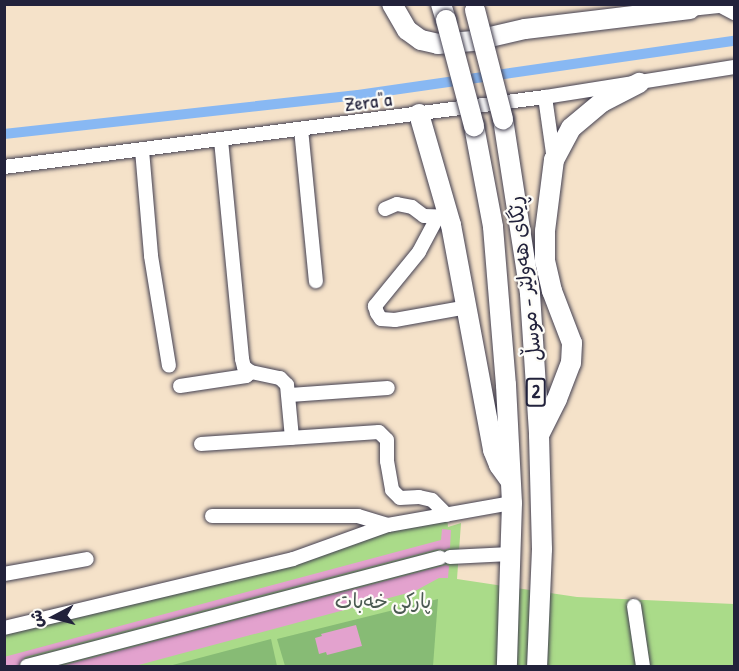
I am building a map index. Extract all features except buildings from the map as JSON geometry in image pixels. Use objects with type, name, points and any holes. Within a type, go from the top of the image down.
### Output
[{"type":"highway","points":[[392,4],[407,30],[421,40],[438,44],[473,40],[525,29],[690,9]]},
{"type":"highway","points":[[670,4],[690,9]]},
{"type":"highway","name":"ڕێگای هەولێر - موسڵ","points":[[475,7],[503,119],[530,294],[539,435],[543,549],[537,666]]},
{"type":"highway","name":"ڕێگای هەولێر - موسڵ","points":[[443,12],[474,126],[493,227],[512,503],[507,666]]},
{"type":"highway","points":[[539,435],[558,399],[571,363],[572,353],[572,343],[552,291],[545,261],[544,231],[554,160],[571,128],[602,102],[639,83]]},
{"type":"highway","points":[[418,114],[467,307],[493,450],[499,465],[511,482]]},
{"type":"street","points":[[690,9],[721,6],[734,11]]},
{"type":"street","name":"Zera\"a","points":[[4,167],[545,97],[735,67]]},
{"type":"street","points":[[545,97],[554,160]]},
{"type":"street","points":[[301,129],[316,281]]},
{"type":"street","points":[[221,140],[236,316],[242,359],[244,367],[250,372],[280,378],[287,385],[290,395],[292,438]]},
{"type":"street","points":[[142,150],[151,256],[169,366]]},
{"type":"street","points":[[385,209],[397,204],[412,207],[424,216],[443,217]]},
{"type":"street","points":[[443,217],[419,252],[375,306],[381,319],[395,320],[467,307]]},
{"type":"street","points":[[180,386],[246,376],[250,372]]},
{"type":"street","points":[[290,395],[388,387]]},
{"type":"street","points":[[201,444],[379,432],[384,435],[392,490],[400,498],[419,497],[432,500],[447,515]]},
{"type":"street","points":[[4,628],[294,559],[388,525],[512,503]]},
{"type":"street","points":[[212,516],[358,516],[388,525]]},
{"type":"street","points":[[27,666],[445,557],[510,555]]},
{"type":"street","points":[[4,574],[87,559]]},
{"type":"street","points":[[634,606],[644,666]]},
{"type":"green space","name":"پارکی خەبات","points":[[447,515],[448,527],[461,523],[457,579],[577,597],[734,604],[734,666],[5,666],[5,629]]},
{"type":"green space","points":[[438,599],[433,666],[285,666],[277,639]]},
{"type":"green space","points":[[271,639],[277,666],[169,666]]},
{"type":"waterway","points":[[4,134],[358,95],[734,41]]}]
